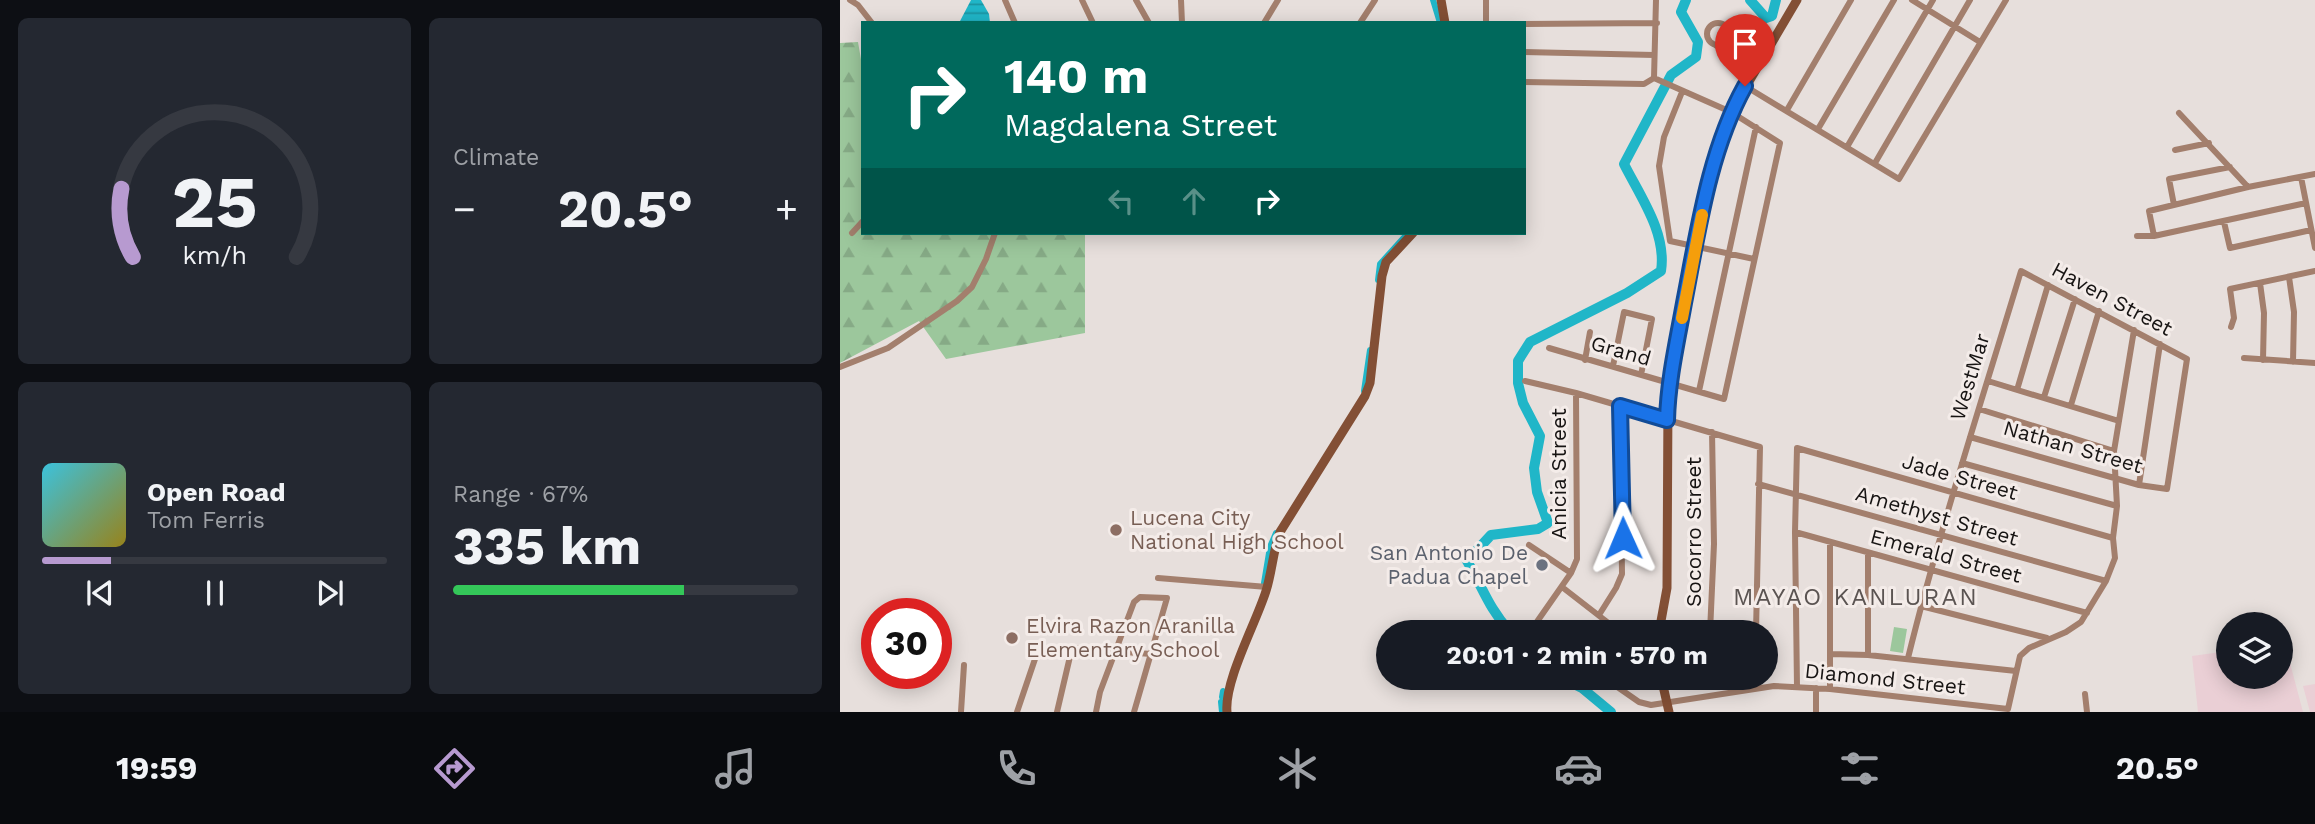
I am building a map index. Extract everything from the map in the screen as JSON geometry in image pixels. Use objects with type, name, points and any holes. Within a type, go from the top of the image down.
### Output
[{"type":"street","points":[[850,0],[858,5],[870,21]]},
{"type":"street","points":[[1005,0],[1015,21]]},
{"type":"street","points":[[1082,0],[1092,21]]},
{"type":"street","points":[[1136,0],[1148,21]]},
{"type":"street","points":[[1181,0],[1182,21]]},
{"type":"street","points":[[1265,21],[1278,0]]},
{"type":"street","points":[[1361,21],[1375,0]]},
{"type":"street","points":[[1441,0],[1445,21]]},
{"type":"street","points":[[1486,0],[1486,21]]},
{"type":"street","points":[[1654,78],[1656,0]]},
{"type":"street","points":[[1661,620],[1667,588],[1668,400],[1695,246],[1731,112],[1797,0]]},
{"type":"street","points":[[1787,110],[1851,0]]},
{"type":"street","points":[[1818,128],[1894,0]]},
{"type":"street","points":[[1912,0],[1980,42]]},
{"type":"street","points":[[1847,147],[1933,0]]},
{"type":"street","points":[[1875,163],[1970,0]]},
{"type":"street","points":[[1745,86],[1899,179],[2006,0]]},
{"type":"street","points":[[1526,24],[1657,23]]},
{"type":"street","points":[[1713,44],[1756,69]]},
{"type":"street","points":[[1526,52],[1654,55]]},
{"type":"street","points":[[1526,82],[1644,84],[1654,78]]},
{"type":"street","points":[[1654,78],[1731,112],[1780,143],[1754,259],[1670,241],[1658,166],[1664,137],[1682,92]]},
{"type":"street","points":[[2179,113],[2248,187]]},
{"type":"street","points":[[1699,391],[1756,127]]},
{"type":"street","points":[[2175,150],[2209,143]]},
{"type":"street","points":[[2174,205],[2169,179],[2230,167]]},
{"type":"street","points":[[2154,236],[2148,211],[2315,174]]},
{"type":"street","points":[[2301,177],[2315,248]]},
{"type":"street","points":[[2137,236],[2154,236],[2306,203]]},
{"type":"street","points":[[852,233],[861,222]]},
{"type":"street","points":[[2224,222],[2231,248],[2311,230]]},
{"type":"street","points":[[840,367],[888,348],[957,301],[972,287],[994,235]]},
{"type":"street","points":[[1227,712],[1229,690],[1267,587],[1274,547],[1280,532],[1365,396],[1370,383],[1382,276],[1386,262],[1411,235]]},
{"type":"street","name":"Grand","points":[[1549,348],[1724,399],[1754,259]]},
{"type":"street","name":"Haven Street","points":[[2021,271],[2188,359],[2167,489]]},
{"type":"street","name":"WestMar","points":[[1908,658],[1962,463],[2021,271]]},
{"type":"street","points":[[2231,327],[2234,318],[2231,289],[2315,271]]},
{"type":"street","points":[[2289,277],[2294,312],[2293,362]]},
{"type":"street","points":[[2260,283],[2264,313],[2263,360]]},
{"type":"street","points":[[2017,390],[2048,285]]},
{"type":"street","points":[[2043,397],[2075,299]]},
{"type":"street","points":[[2071,405],[2099,311]]},
{"type":"street","points":[[1612,366],[1624,312],[1652,319],[1641,374]]},
{"type":"street","points":[[1831,654],[1908,658],[2017,671],[2020,656],[2029,648],[2066,632],[2081,622],[2106,581],[2115,558],[2113,538],[2117,506],[2114,451],[2134,330]]},
{"type":"street","points":[[1585,360],[1590,332]]},
{"type":"street","points":[[2139,485],[2160,344]]},
{"type":"street","points":[[2244,358],[2315,363]]},
{"type":"street","points":[[1525,381],[1760,446],[1756,620]]},
{"type":"street","points":[[1988,381],[2119,421]]},
{"type":"street","name":"Anicia Street","points":[[1538,620],[1571,573],[1577,559],[1576,393]]},
{"type":"street","points":[[1599,615],[1622,574],[1620,406]]},
{"type":"street","points":[[1979,409],[2114,451]]},
{"type":"street","name":"Socorro Street","points":[[1711,620],[1714,544],[1712,432]]},
{"type":"street","name":"Nathan Street","points":[[1970,437],[2139,485],[2167,489]]},
{"type":"street","name":"Jade Street","points":[[1795,494],[1797,448],[2113,538]]},
{"type":"street","points":[[1962,463],[2117,506]]},
{"type":"street","name":"Amethyst Street","points":[[1758,484],[2106,581]]},
{"type":"street","points":[[1795,494],[1797,687]]},
{"type":"street","name":"Emerald Street","points":[[1795,532],[2087,612]]},
{"type":"street","points":[[1830,542],[1830,689]]},
{"type":"street","points":[[1529,545],[1571,573]]},
{"type":"street","points":[[1868,553],[1868,655]]},
{"type":"street","points":[[1158,578],[1267,587]]},
{"type":"street","points":[[1562,587],[1605,620]]},
{"type":"street","points":[[1096,712],[1100,692],[1134,602],[1140,597],[1167,598],[1134,712]]},
{"type":"street","points":[[1921,606],[2047,638]]},
{"type":"street","points":[[1058,712],[1072,648],[1151,654]]},
{"type":"street","points":[[1017,712],[1035,659]]},
{"type":"street","points":[[961,712],[964,665]]},
{"type":"street","name":"Diamond Street","points":[[1778,687],[1830,689],[2008,709],[2017,671]]},
{"type":"street","points":[[1816,688],[1816,712]]},
{"type":"street","name":"Diamond Street","points":[[1622,690],[1639,702],[1668,707],[1741,690]]},
{"type":"street","points":[[2085,694],[2087,712]]},
{"type":"shaded area","points":[[2216,653],[2216,689],[2293,689],[2293,674],[2303,712],[2198,712],[2192,656]]},
{"type":"shaded area","points":[[2315,684],[2315,712],[2310,712],[2303,686]]},
{"type":"green space","points":[[858,42],[861,59],[861,235],[1085,235],[1085,333],[946,359],[919,321],[840,363],[840,43]]},
{"type":"green space","points":[[1894,627],[1907,629],[1903,653],[1890,651]]},
{"type":"water","points":[[971,0],[981,0],[989,14],[990,21],[960,21]]},
{"type":"waterway","points":[[1433,0],[1439,21]]},
{"type":"waterway","points":[[1500,620],[1467,561],[1491,535],[1538,529],[1548,523],[1537,492],[1534,468],[1540,436],[1523,403],[1518,383],[1518,361],[1530,342],[1627,293],[1661,271],[1662,257],[1656,229],[1624,164],[1671,75],[1696,57],[1698,42],[1681,12],[1686,0]]},
{"type":"waterway","points":[[1750,0],[1766,18],[1772,16],[1776,0]]},
{"type":"waterway","points":[[1378,280],[1380,264],[1406,235]]},
{"type":"waterway","points":[[1364,391],[1370,350]]},
{"type":"waterway","points":[[1264,583],[1270,547],[1276,533]]},
{"type":"waterway","points":[[1584,690],[1611,712]]},
{"type":"waterway","points":[[1222,697],[1223,691]]},
{"type":"waterway","points":[[1221,702],[1222,712]]},
{"type":"slow traffic","points":[[1682,318],[1702,215]]},
{"type":"place","name":"Lucena City National High School","points":[[1116,530]]},
{"type":"place","name":"San Antonio De Padua Chapel","points":[[1542,565]]},
{"type":"place","name":"Elvira Razon Aranilla Elementary School","points":[[1012,638]]},
{"type":"district","name":"MAYAO KANLURAN","points":[[1856,597]]},
{"type":"route","points":[[1623,538],[1620,406],[1667,420],[1670,383],[1695,246],[1731,112],[1745,86]]}]
